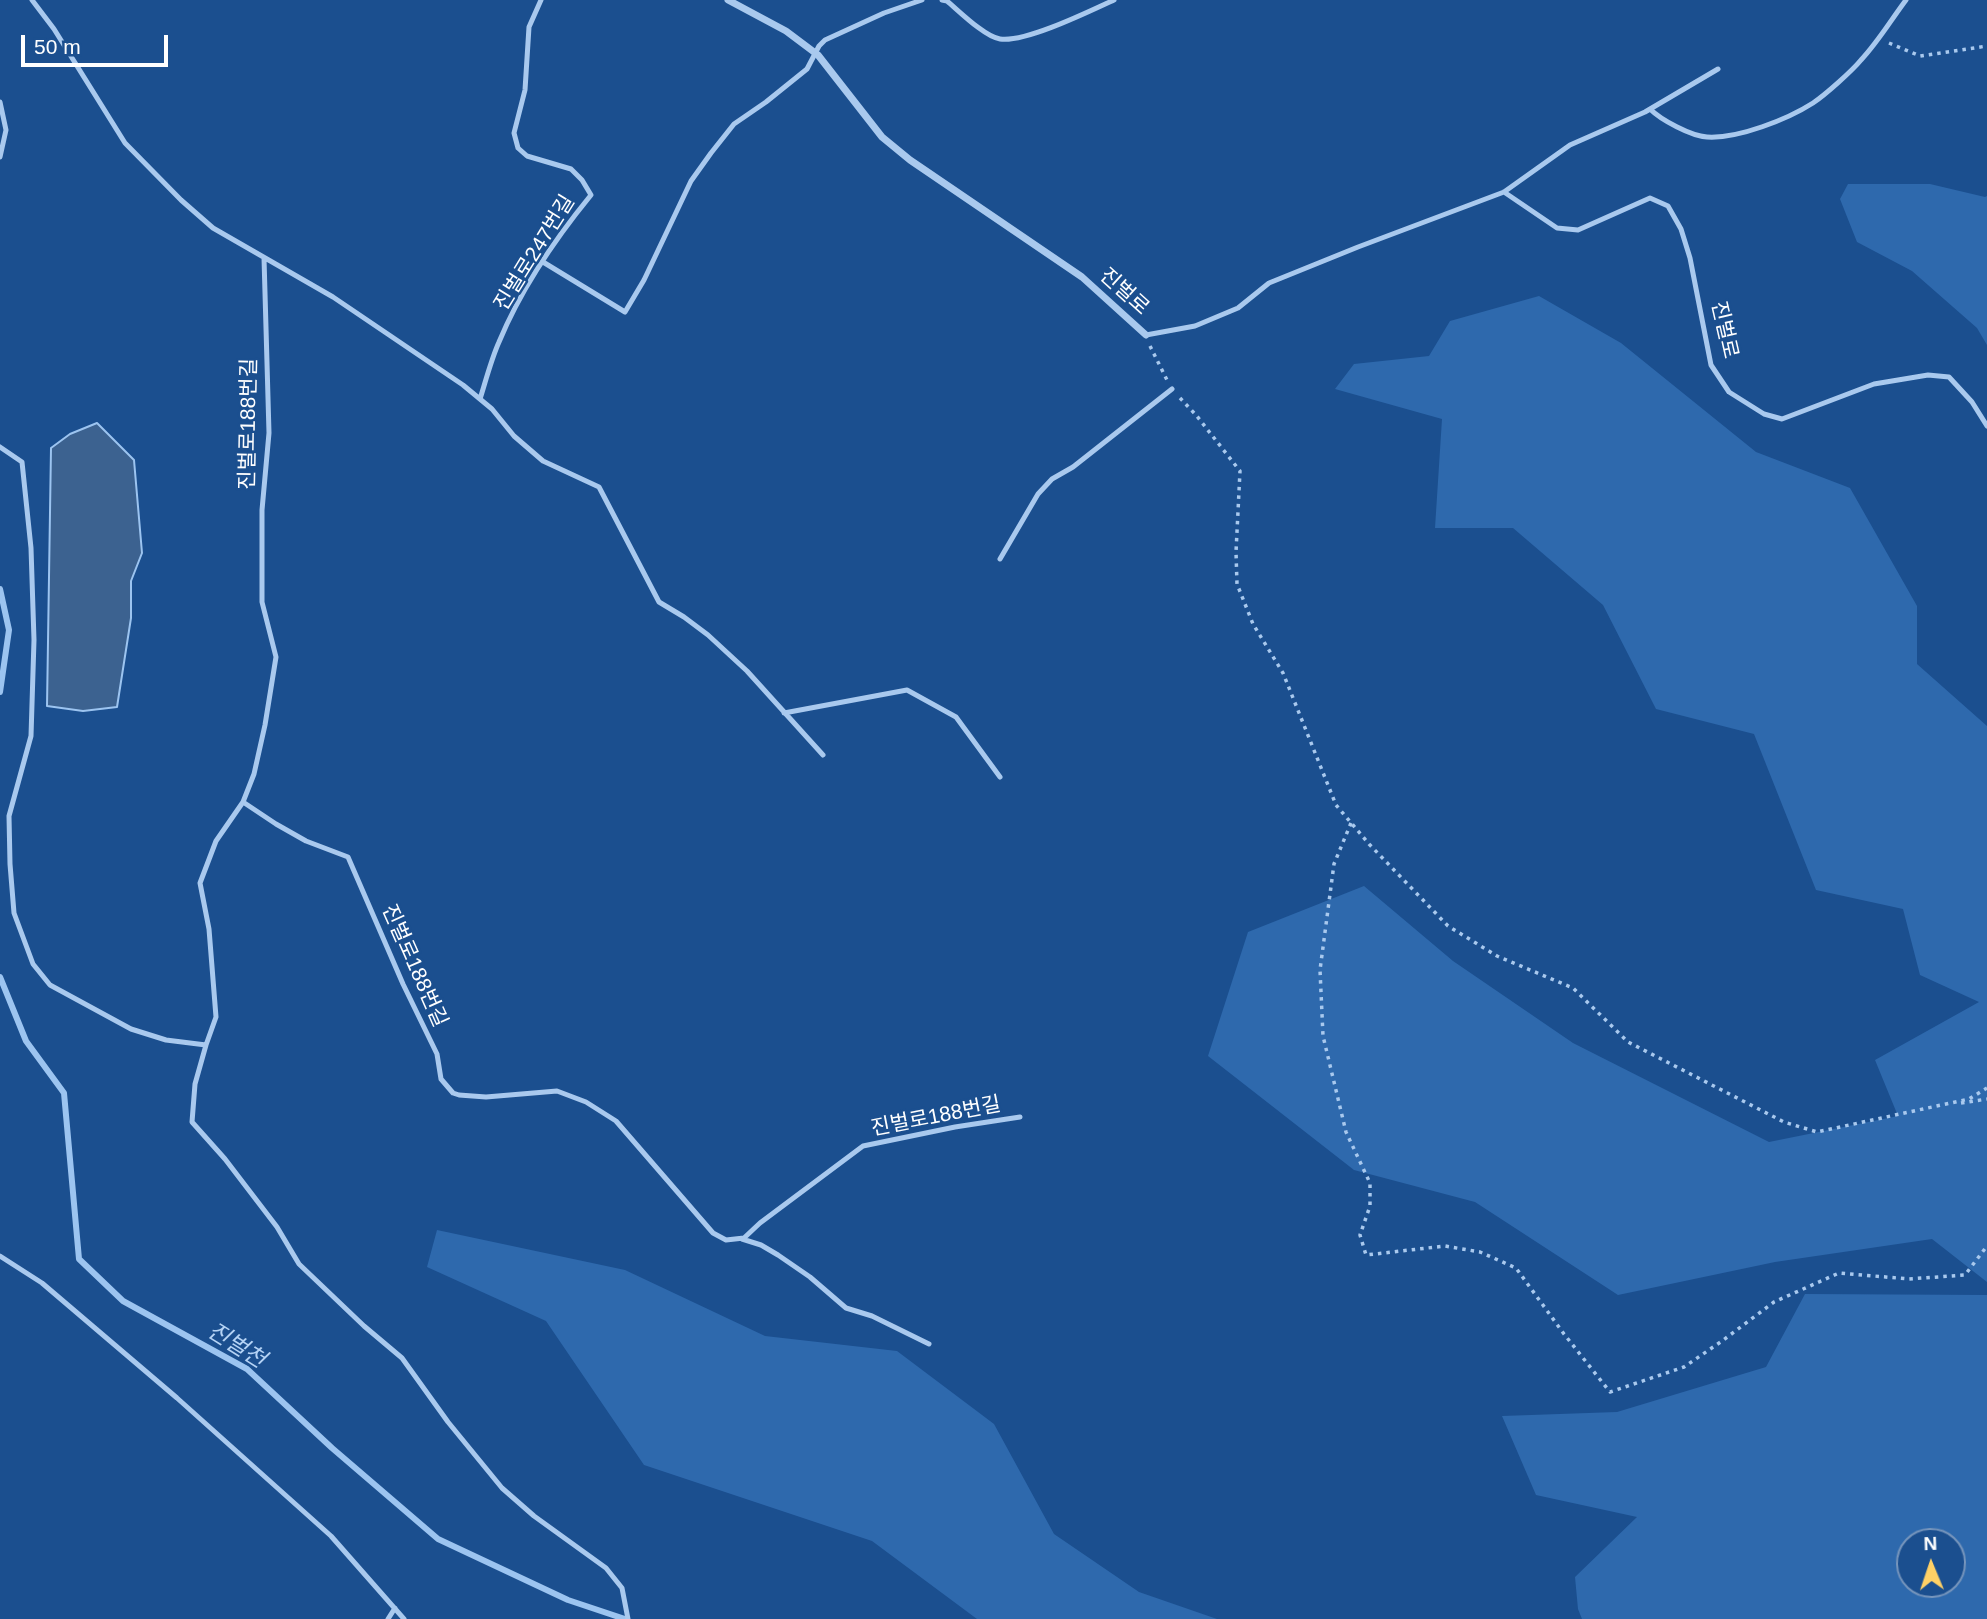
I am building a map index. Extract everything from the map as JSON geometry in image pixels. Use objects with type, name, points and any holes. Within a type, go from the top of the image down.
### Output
[{"type":"street","name":"진벌로","points":[[728,0],[786,31],[815,53],[882,137],[911,160],[1082,277],[1146,335]]},
{"type":"lane","points":[[33,0],[125,143],[181,200],[213,228],[332,297],[463,385],[492,409],[514,436],[543,461],[599,487],[659,602],[708,635],[747,671],[824,755]]},
{"type":"lane","name":"진벌로247번길","points":[[480,399],[499,342],[519,301],[565,228],[591,195],[571,169],[527,156],[519,148],[514,133],[525,90],[528,27],[539,0]]},
{"type":"lane","points":[[543,262],[625,312],[644,280],[691,181],[710,152],[734,124],[807,69],[825,40],[884,13],[922,0]]},
{"type":"lane","points":[[942,0],[998,39],[1039,32],[1114,0]]},
{"type":"lane","points":[[1650,109],[1657,116],[1705,137],[1752,129],[1783,118],[1814,102],[1861,61],[1906,0]]},
{"type":"lane","name":"진벌로","points":[[1146,335],[1195,326],[1238,308],[1269,283],[1504,192],[1570,145],[1650,109],[1718,69]]},
{"type":"lane","points":[[0,102],[6,130],[0,157]]},
{"type":"lane","name":"진벌로","points":[[1504,192],[1557,228],[1578,230],[1650,198],[1668,206],[1681,229],[1690,258],[1711,365],[1729,392],[1764,414],[1782,419],[1874,384],[1928,375],[1949,377],[1972,402],[1987,426]]},
{"type":"lane","name":"진벌로188번길","points":[[264,258],[269,433],[262,510],[262,602],[276,657],[260,750],[243,802],[306,841],[348,857],[403,984],[437,1054],[441,1079],[453,1093],[486,1097],[557,1091],[586,1102],[616,1121],[713,1233],[726,1240],[742,1239],[863,1146],[955,1126],[1020,1117]]},
{"type":"lane","points":[[1000,559],[1038,495],[1052,479],[1073,467],[1172,389]]},
{"type":"lane","points":[[0,447],[22,462],[32,561],[34,640],[31,736],[9,816],[14,913],[33,964],[50,985],[131,1029],[166,1040],[206,1045]]},
{"type":"lane","points":[[784,713],[907,690],[956,717],[1000,777]]},
{"type":"lane","points":[[243,802],[216,841],[200,883],[209,929],[216,1017],[195,1084],[192,1122],[225,1159],[277,1227],[299,1264],[402,1358],[448,1422],[502,1488],[534,1516],[606,1568],[622,1588],[628,1619]]},
{"type":"lane","points":[[742,1239],[761,1245],[778,1255],[846,1308],[872,1316],[929,1344]]},
{"type":"lane","points":[[0,1256],[42,1283],[177,1398],[331,1536],[404,1619]]},
{"type":"lane","points":[[388,1619],[395,1608]]},
{"type":"path","points":[[1877,38],[1920,56],[1987,46]]},
{"type":"path","points":[[1146,335],[1172,389],[1240,471],[1237,584],[1253,624],[1283,673],[1336,805],[1369,844],[1448,926],[1497,956],[1573,988],[1628,1042],[1784,1122],[1818,1132],[1969,1099],[1987,1088]]},
{"type":"path","points":[[1351,823],[1334,864],[1320,970],[1322,1036],[1346,1132],[1370,1183],[1370,1206],[1360,1235],[1366,1255],[1445,1246],[1480,1252],[1516,1268],[1610,1392],[1684,1367],[1774,1302],[1839,1273],[1909,1279],[1965,1276],[1987,1246]]},
{"type":"path","points":[[1939,1106],[1987,1099]]},
{"type":"shaded area","points":[[1848,184],[1930,184],[1987,196],[1987,345],[1977,328],[1912,271],[1857,242],[1840,199]]},
{"type":"shaded area","points":[[1539,296],[1621,343],[1756,452],[1850,488],[1917,606],[1917,664],[1987,726],[1987,1282],[1932,1239],[1775,1262],[1618,1295],[1475,1202],[1354,1170],[1208,1056],[1248,932],[1364,886],[1453,961],[1573,1043],[1769,1142],[1898,1116],[1875,1060],[1979,1002],[1920,975],[1903,909],[1816,890],[1754,734],[1656,709],[1603,605],[1513,528],[1435,528],[1442,419],[1335,389],[1354,364],[1429,356],[1450,321]]},
{"type":"shaded area","points":[[97,423],[134,460],[142,553],[131,581],[131,618],[117,707],[83,711],[47,706],[51,448],[70,434]]},
{"type":"shaded area","points":[[437,1230],[625,1270],[765,1336],[897,1351],[994,1424],[1054,1534],[1139,1592],[1217,1619],[977,1619],[872,1541],[644,1465],[546,1321],[427,1267]]},
{"type":"shaded area","points":[[1805,1294],[1987,1295],[1987,1619],[1582,1619],[1578,1609],[1575,1577],[1637,1517],[1536,1495],[1502,1416],[1617,1412],[1766,1367]]},
{"type":"waterway","name":"진벌천","points":[[0,589],[9,630],[0,692]]},
{"type":"waterway","name":"진벌천","points":[[0,977],[26,1041],[64,1093],[79,1259],[123,1301],[247,1369],[332,1448],[438,1539],[568,1600],[625,1619]]}]
